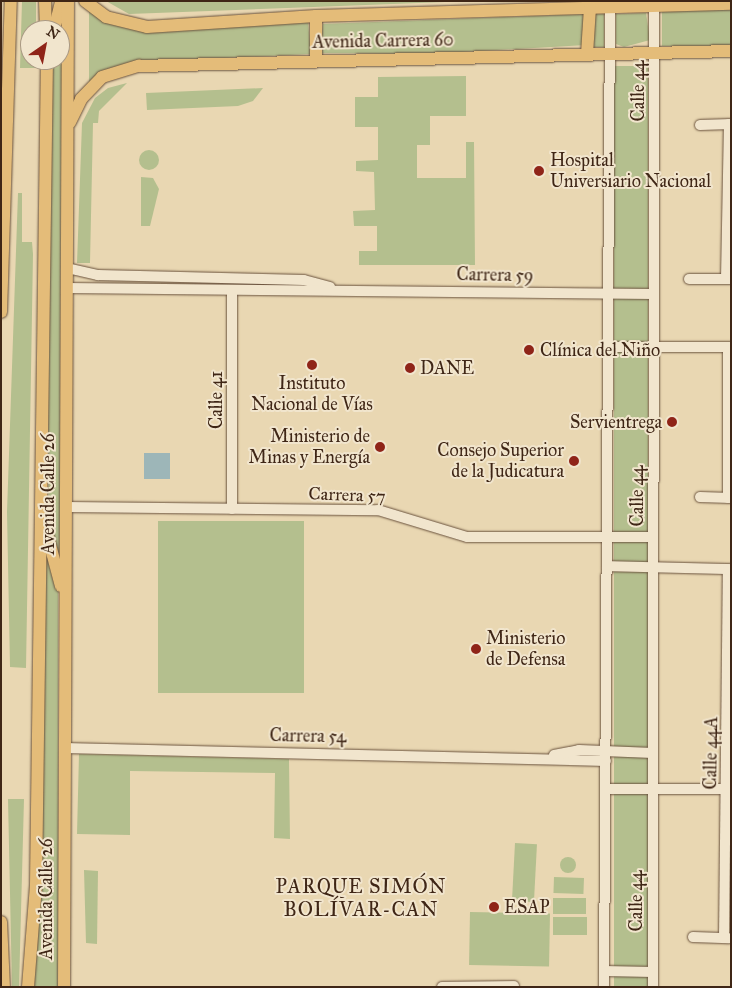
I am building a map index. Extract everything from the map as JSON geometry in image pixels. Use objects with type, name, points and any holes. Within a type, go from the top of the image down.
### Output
[{"type":"main road","points":[[1,312],[11,1]]},
{"type":"main road","points":[[45,1],[46,20]]},
{"type":"main road","points":[[56,20],[61,1]]},
{"type":"main road","name":"Avenida Calle 26","points":[[64,987],[68,1]]},
{"type":"main road","name":"Avenida Carrera 60","points":[[86,1],[106,17],[147,27],[316,16],[731,4]]},
{"type":"main road","points":[[587,54],[590,7]]},
{"type":"main road","points":[[316,16],[316,60]]},
{"type":"main road","name":"Avenida Carrera 60","points":[[68,129],[90,87],[120,69],[316,60],[731,51]]},
{"type":"main road","name":"Avenida Calle 26","points":[[28,987],[36,885],[47,70]]},
{"type":"main road","points":[[41,502],[65,603]]},
{"type":"main road","points":[[1,922],[4,987]]},
{"type":"street","name":"Calle 44","points":[[653,987],[654,5]]},
{"type":"street","name":"Calle 44","points":[[604,987],[610,6]]},
{"type":"street","points":[[689,278],[728,279],[730,124],[700,125]]},
{"type":"street","name":"Carrera 59","points":[[67,268],[98,275],[304,280],[335,289]]},
{"type":"street","name":"Carrera 59","points":[[67,288],[232,291],[335,289],[654,294]]},
{"type":"street","name":"Calle 41","points":[[232,291],[232,509]]},
{"type":"street","points":[[608,347],[729,347],[729,498],[700,497]]},
{"type":"street","name":"Carrera 57","points":[[66,508],[390,512],[467,537],[653,537]]},
{"type":"street","points":[[607,566],[729,569]]},
{"type":"street","name":"Calle 44A","points":[[727,938],[729,569]]},
{"type":"street","name":"Carrera 54","points":[[64,748],[551,756],[579,750],[606,756],[653,753]]},
{"type":"street","points":[[606,789],[729,789]]},
{"type":"street","points":[[693,937],[727,938]]},
{"type":"street","points":[[604,971],[653,972]]},
{"type":"street","points":[[442,987],[514,986]]},
{"type":"green space","points":[[22,1],[36,1],[36,20],[21,20]]},
{"type":"green space","points":[[106,1],[471,1],[129,14]]},
{"type":"green space","points":[[662,9],[731,9],[731,46],[662,46]]},
{"type":"green space","points":[[89,10],[109,22],[138,30],[308,22],[311,54],[141,62],[89,84]]},
{"type":"green space","points":[[646,13],[650,40],[624,47],[616,44],[616,14]]},
{"type":"green space","points":[[585,14],[586,45],[426,54],[320,53],[323,24]]},
{"type":"green space","points":[[594,14],[604,14],[604,47],[594,47]]},
{"type":"green space","points":[[614,66],[648,66],[648,987],[614,987]]},
{"type":"green space","points":[[53,70],[62,70],[60,566],[49,532],[47,340]]},
{"type":"green space","points":[[466,76],[466,116],[430,116],[430,145],[417,145],[417,178],[466,178],[466,142],[474,142],[475,265],[359,265],[359,251],[377,251],[377,226],[354,226],[353,211],[375,210],[374,172],[356,171],[356,161],[378,160],[378,127],[355,127],[355,97],[378,97],[378,77]]},
{"type":"green space","points":[[127,83],[99,111],[98,123],[93,123],[90,263],[77,263],[82,123],[95,98],[108,88]]},
{"type":"green space","points":[[263,88],[253,101],[238,106],[147,110],[146,93]]},
{"type":"green space","points":[[149,150],[156,153],[159,160],[156,167],[149,170],[142,167],[139,160],[142,153]]},
{"type":"green space","points":[[141,177],[153,178],[159,189],[150,226],[141,226]]},
{"type":"green space","points":[[18,193],[22,193],[22,242],[32,242],[33,254],[26,668],[10,667],[7,512]]},
{"type":"green space","points":[[158,521],[304,521],[304,693],[158,693]]},
{"type":"green space","points":[[44,540],[58,591],[58,987],[32,987]]},
{"type":"green space","points":[[79,754],[289,759],[290,839],[274,838],[275,773],[130,771],[130,835],[77,834]]},
{"type":"green space","points":[[8,799],[24,799],[19,987],[12,987]]},
{"type":"green space","points":[[515,843],[537,844],[534,902],[512,901]]},
{"type":"green space","points":[[565,857],[571,857],[576,862],[574,871],[565,873],[560,868],[560,862]]},
{"type":"green space","points":[[84,870],[98,871],[97,944],[86,943]]},
{"type":"green space","points":[[554,877],[584,878],[583,894],[553,893]]},
{"type":"green space","points":[[553,898],[586,898],[586,914],[553,914]]},
{"type":"green space","points":[[470,912],[550,913],[549,966],[469,965]]},
{"type":"green space","points":[[553,917],[587,917],[587,935],[553,935]]},
{"type":"water","points":[[144,453],[170,453],[170,479],[144,479]]},
{"type":"place","name":"Hospital Universiario Nacional","points":[[539,171]]},
{"type":"place","name":"Clínica del Niño","points":[[529,350]]},
{"type":"place","name":"Instituto Nacional de Vías","points":[[312,365]]},
{"type":"place","name":"DANE","points":[[410,368]]},
{"type":"place","name":"Servientrega","points":[[672,422]]},
{"type":"place","name":"Ministerio de Minas y Energía","points":[[380,447]]},
{"type":"place","name":"Consejo Superior de la Judicatura","points":[[574,461]]},
{"type":"place","name":"Ministerio de Defensa","points":[[476,649]]},
{"type":"place","name":"ESAP","points":[[494,907]]},
{"type":"district","name":"PARQUE SIMÓN BOLÍVAR-CAN","points":[[361,898]]}]
